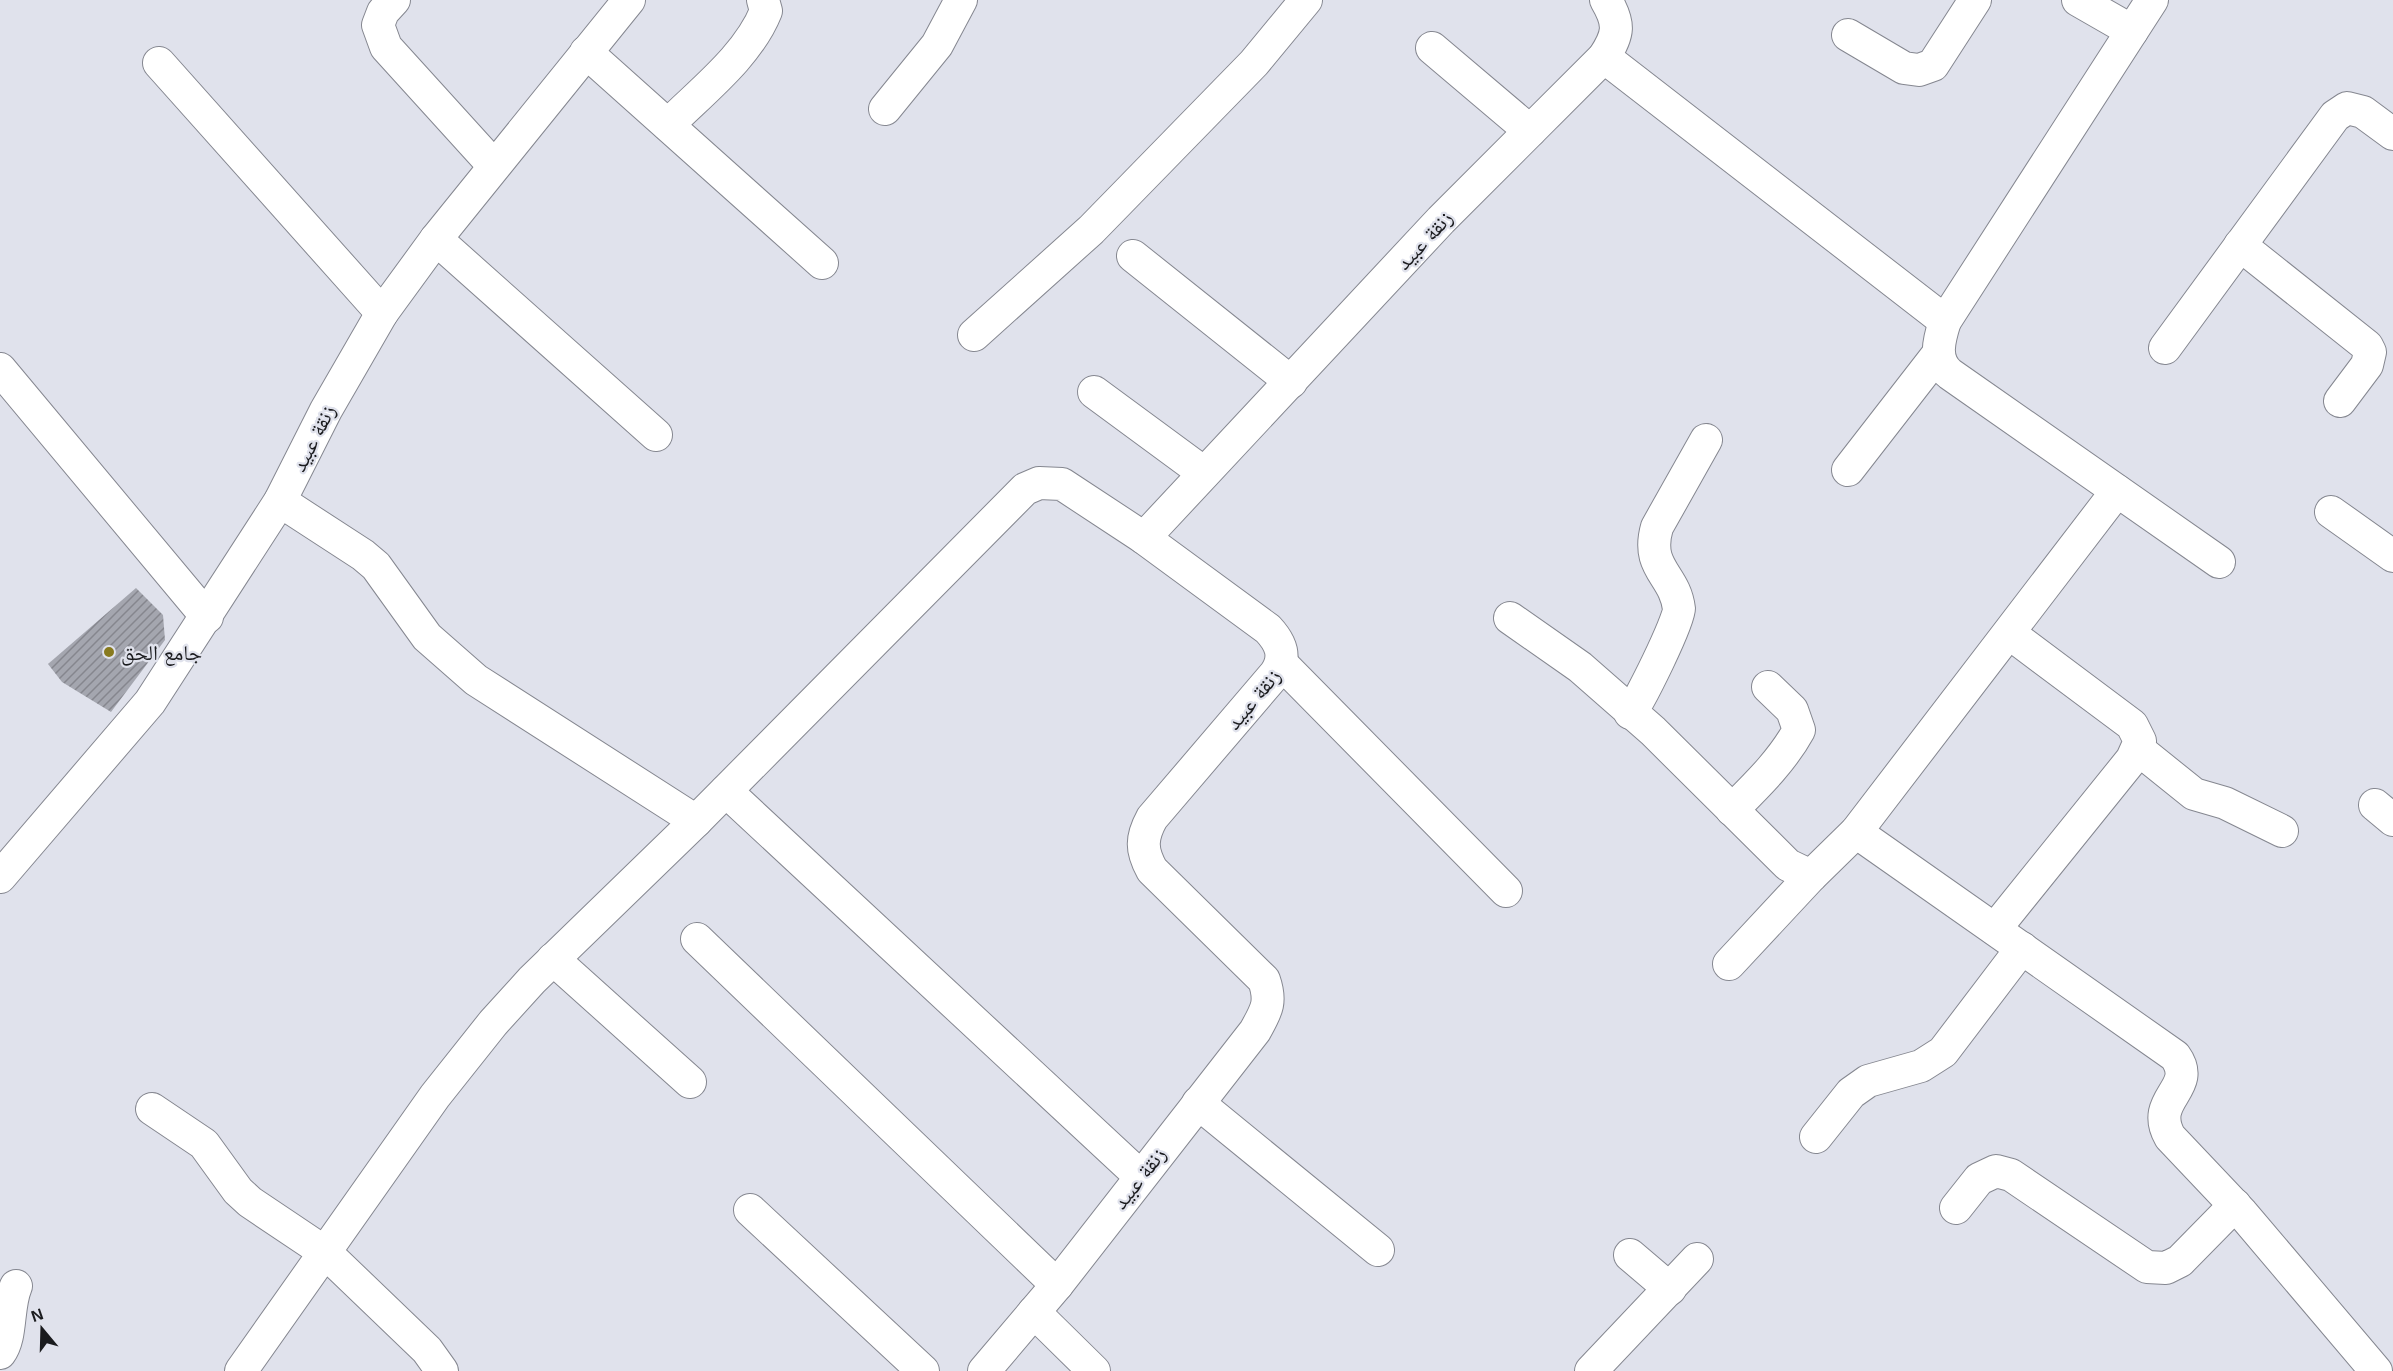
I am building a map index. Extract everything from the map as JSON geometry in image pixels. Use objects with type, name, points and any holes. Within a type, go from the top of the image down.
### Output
[{"type":"street","points":[[394,0],[383,12],[378,25],[386,47],[494,166]]},
{"type":"street","name":"زنقة عبيد","points":[[0,877],[150,702],[280,501],[326,410],[382,313],[436,239],[629,0]]},
{"type":"street","points":[[668,125],[743,49],[761,24],[766,11],[763,0]]},
{"type":"street","points":[[885,109],[937,45],[961,0]]},
{"type":"street","points":[[974,335],[1091,230],[1254,63],[1306,0]]},
{"type":"street","name":"زنقة عبيد","points":[[984,1371],[1057,1285],[1255,1031],[1267,1008],[1269,994],[1264,980],[1254,968],[1152,870],[1144,855],[1144,833],[1152,818],[1282,664],[1281,647],[1268,629],[1144,538],[1441,220],[1604,57],[1613,44],[1618,26],[1606,0]]},
{"type":"street","points":[[1848,35],[1904,68],[1919,70],[1933,65],[1976,0]]},
{"type":"street","points":[[2078,0],[2132,31]]},
{"type":"street","points":[[2152,0],[1944,321],[1938,354],[1940,362],[1950,374],[2219,562]]},
{"type":"street","points":[[1432,48],[1530,131]]},
{"type":"street","points":[[586,52],[822,263]]},
{"type":"street","points":[[1604,57],[1944,321]]},
{"type":"street","points":[[159,63],[382,313]]},
{"type":"street","points":[[2165,348],[2340,111],[2347,108],[2363,112],[2393,134]]},
{"type":"street","points":[[436,239],[656,435]]},
{"type":"street","points":[[2240,245],[2367,346],[2370,352],[2367,365],[2340,401]]},
{"type":"street","points":[[1133,256],[1291,382]]},
{"type":"street","points":[[1848,471],[1938,354]]},
{"type":"street","points":[[4,383],[207,617]]},
{"type":"street","points":[[1094,392],[1204,473]]},
{"type":"street","points":[[1630,713],[1638,705],[1642,689],[1678,616],[1675,597],[1654,555],[1653,541],[1658,527],[1706,440]]},
{"type":"street","points":[[241,1371],[458,1064],[493,1023],[553,959],[696,821],[1025,489],[1039,483],[1062,484],[1144,538]]},
{"type":"street","points":[[1729,964],[1811,876],[1856,832],[2117,491]]},
{"type":"street","points":[[280,501],[363,555],[376,566],[427,637],[476,680],[696,821]]},
{"type":"street","points":[[2331,512],[2393,556]]},
{"type":"street","points":[[1510,618],[1580,667],[1653,731],[1788,864],[1811,876]]},
{"type":"street","points":[[1995,929],[2138,749],[2140,741],[2132,725],[2009,633]]},
{"type":"street","points":[[1282,664],[1506,891]]},
{"type":"street","points":[[1732,810],[1766,776],[1790,746],[1799,730],[1792,710],[1768,687]]},
{"type":"street","points":[[2138,749],[2194,794],[2225,803],[2282,831]]},
{"type":"street","points":[[726,791],[1140,1176]]},
{"type":"street","points":[[1856,832],[2175,1056],[2182,1069],[2182,1076],[2163,1112],[2165,1128],[2176,1146],[2235,1204],[2362,1366]]},
{"type":"street","points":[[697,939],[1057,1285]]},
{"type":"street","points":[[1816,1137],[1851,1093],[1868,1081],[1921,1066],[1943,1052],[2022,948]]},
{"type":"street","points":[[553,959],[690,1082]]},
{"type":"street","points":[[1198,1103],[1378,1250]]},
{"type":"street","points":[[152,1109],[204,1144],[238,1191],[250,1202],[326,1253],[427,1350],[442,1371]]},
{"type":"street","points":[[1956,1208],[1979,1179],[1996,1171],[2011,1175],[2147,1267],[2166,1268],[2180,1261],[2235,1204]]},
{"type":"street","points":[[750,1210],[923,1371]]},
{"type":"street","points":[[1630,1255],[1670,1289]]},
{"type":"street","points":[[1591,1371],[1697,1259]]},
{"type":"street","points":[[0,1353],[7,1340],[9,1304],[16,1286]]},
{"type":"street","points":[[1035,1312],[1094,1371]]},
{"type":"street","points":[[0,1367],[5,1371]]},
{"type":"building","name":"جامع الحق","points":[[136,588],[163,615],[165,640],[111,712],[62,682],[48,664]]},
{"type":"place","name":"جامع الحق","points":[[109,652]]}]
